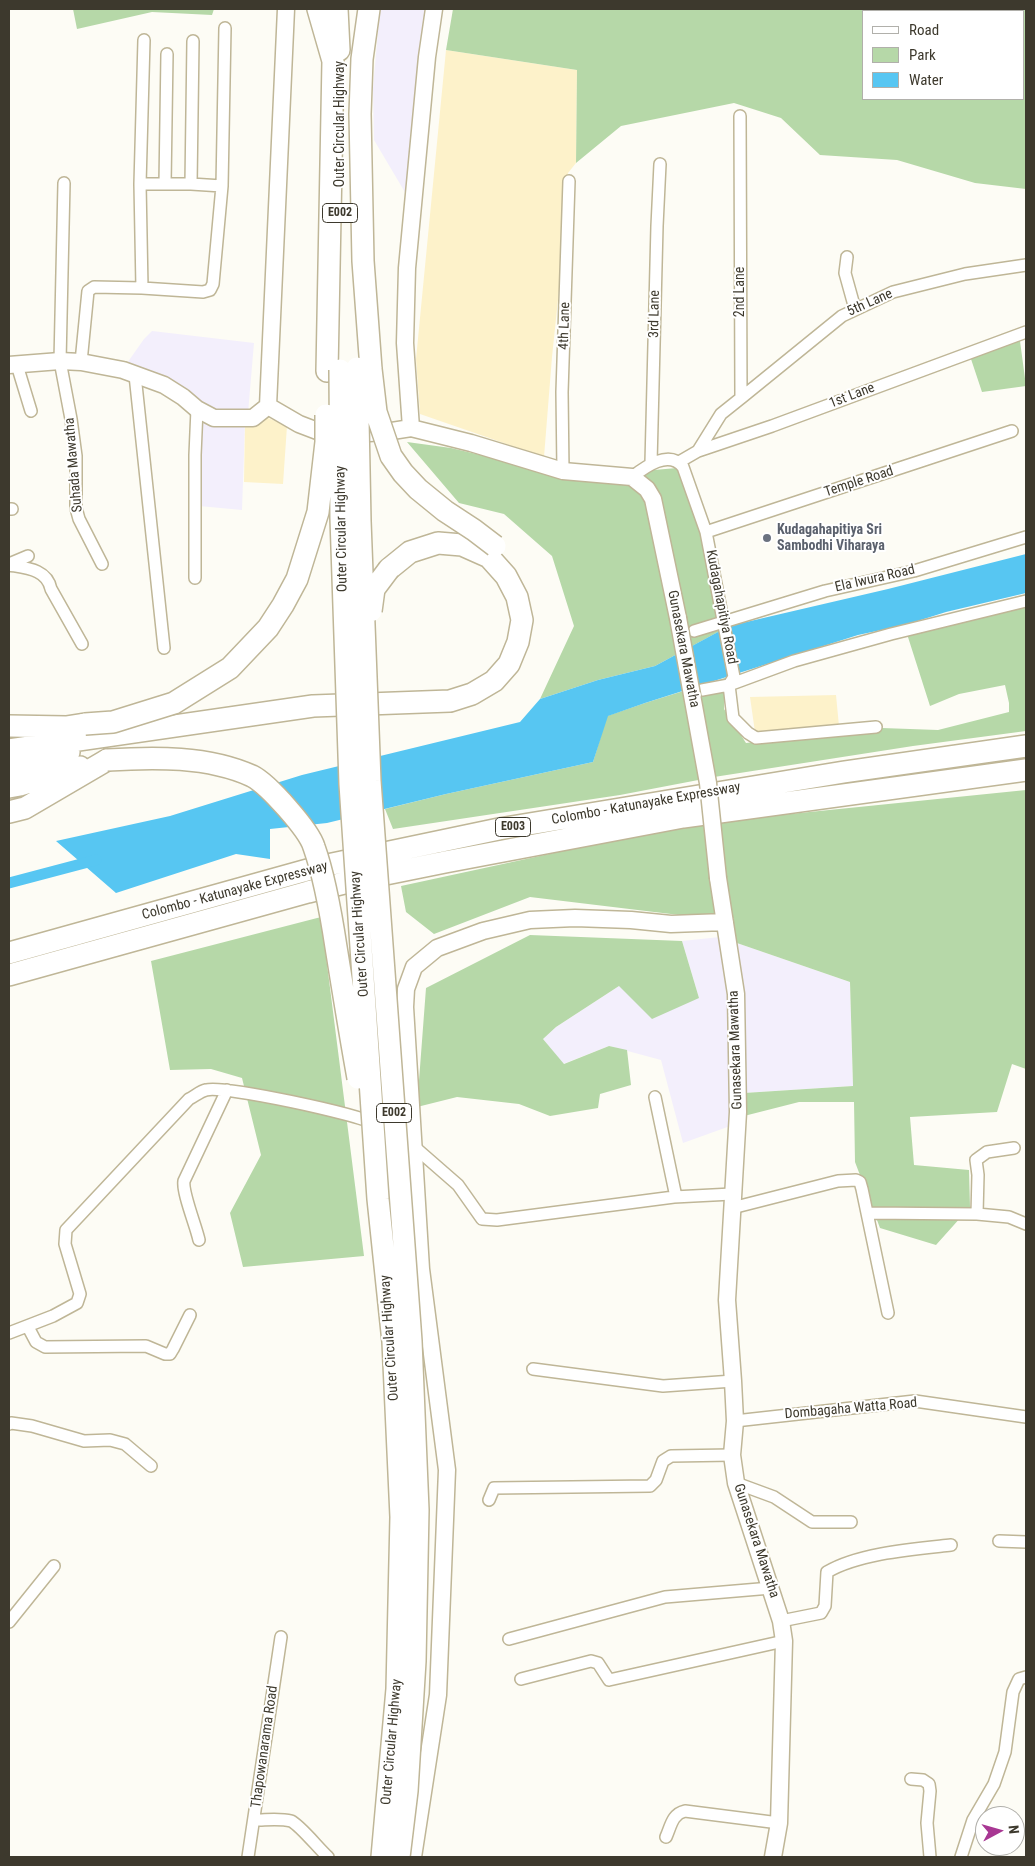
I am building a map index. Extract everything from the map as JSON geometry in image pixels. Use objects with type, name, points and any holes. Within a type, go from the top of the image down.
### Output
[{"type":"highway","points":[[318,9],[342,58]]},
{"type":"highway","points":[[324,9],[342,58]]},
{"type":"highway","points":[[333,9],[337,36]]},
{"type":"highway","name":"Outer Circular Highway","points":[[338,9],[337,36],[342,58],[349,369],[360,521],[370,781],[411,1341],[418,1510],[416,1661],[407,1790],[399,1857]]},
{"type":"highway","points":[[342,9],[342,58]]},
{"type":"highway","name":"Outer Circular Highway","points":[[342,58],[354,9]]},
{"type":"highway","points":[[342,58],[359,30],[360,9]]},
{"type":"highway","points":[[9,768],[81,738],[113,722],[174,703],[230,668],[268,628],[283,605],[296,579],[318,512],[326,442],[349,369],[363,262],[360,114],[362,59],[369,9]]},
{"type":"highway","points":[[9,743],[448,710],[473,704],[493,693],[511,676],[526,651],[532,624],[528,595],[515,568],[495,546],[438,506],[403,473],[392,456],[376,412],[349,369]]},
{"type":"highway","name":"Outer Circular Highway","points":[[349,369],[341,518],[350,784],[378,1199],[392,1342],[401,1517],[397,1689],[382,1857]]},
{"type":"highway","points":[[9,750],[81,738],[313,706],[450,701],[472,694],[494,681],[508,664],[518,642],[522,620],[517,597],[506,576],[489,557],[462,545],[438,543],[410,552],[389,569],[374,589],[371,614],[370,781]]},
{"type":"highway","points":[[9,719],[81,738]]},
{"type":"highway","points":[[9,726],[66,728],[81,738]]},
{"type":"highway","points":[[9,736],[38,735],[81,738]]},
{"type":"highway","points":[[9,761],[81,738]]},
{"type":"highway","name":"Colombo - Katunayake Expressway","points":[[9,953],[318,868],[499,829],[835,773],[1026,746]]},
{"type":"highway","points":[[9,778],[81,762],[133,758],[178,759],[228,767],[254,777],[282,800],[314,845],[330,910],[378,1199]]},
{"type":"highway","points":[[9,787],[107,760]]},
{"type":"highway","points":[[9,804],[21,802],[107,760]]},
{"type":"highway","points":[[9,812],[25,808],[107,760]]},
{"type":"highway","name":"Colombo - Katunayake Expressway","points":[[9,975],[159,932],[356,880],[683,817],[1026,770]]},
{"type":"highway","points":[[9,796],[22,793],[55,774]]},
{"type":"highway","points":[[9,946],[106,926]]},
{"type":"highway","points":[[9,985],[159,932]]},
{"type":"street","points":[[31,410],[13,365],[60,361],[81,362],[123,370],[164,385],[183,396],[197,409],[214,418],[253,418],[268,406],[286,9]]},
{"type":"street","points":[[411,428],[405,343],[407,268],[427,57],[434,9]]},
{"type":"street","points":[[81,362],[88,291],[94,287],[203,292],[210,290],[213,284],[222,186],[225,28]]},
{"type":"street","points":[[142,288],[140,184],[144,40]]},
{"type":"street","points":[[191,184],[193,40]]},
{"type":"street","points":[[165,184],[167,54]]},
{"type":"street","name":"2nd Lane","points":[[740,116],[741,398]]},
{"type":"street","name":"3rd Lane","points":[[651,463],[660,164]]},
{"type":"street","name":"4th Lane","points":[[563,471],[562,392],[568,181]]},
{"type":"street","name":"Suhada Mawatha","points":[[64,183],[60,361],[76,456],[76,508],[79,519],[102,564]]},
{"type":"street","points":[[140,184],[222,186]]},
{"type":"street","points":[[847,258],[845,273],[855,309]]},
{"type":"street","name":"5th Lane","points":[[741,398],[842,316],[855,309],[893,292],[965,274],[1026,265]]},
{"type":"street","name":"1st Lane","points":[[679,462],[698,451],[772,426],[1026,332]]},
{"type":"street","points":[[135,375],[164,648]]},
{"type":"street","points":[[698,451],[721,414],[741,398]]},
{"type":"street","points":[[268,406],[299,424],[320,432],[347,435],[392,432],[411,428],[470,443],[563,471],[632,477],[651,463],[673,460],[679,462]]},
{"type":"street","points":[[195,578],[197,409]]},
{"type":"street","name":"Temple Road","points":[[706,532],[1012,431]]},
{"type":"street","name":"Kudagahapitiya Road","points":[[679,462],[692,490],[706,532],[725,628],[733,718],[756,738],[876,727]]},
{"type":"street","name":"Gunasekara Mawatha","points":[[632,477],[647,489],[653,499],[678,618],[708,783],[718,878],[736,994],[738,1112],[727,1300],[734,1381],[735,1421],[732,1455],[736,1483],[771,1588],[781,1621],[784,1641],[779,1823],[773,1857]]},
{"type":"street","name":"Ela Iwura Road","points":[[694,631],[725,628],[826,591],[914,570],[1026,537]]},
{"type":"street","points":[[9,564],[28,556]]},
{"type":"street","points":[[9,564],[36,570],[50,581],[51,589],[82,644]]},
{"type":"street","points":[[702,690],[794,661],[890,634],[1026,601]]},
{"type":"street","points":[[413,1857],[438,1695],[447,1470],[421,1268],[412,1144],[405,1007],[406,989],[414,967],[437,948],[482,931],[530,920],[575,918],[695,924],[725,922]]},
{"type":"street","points":[[9,1333],[28,1327],[77,1304],[80,1294],[65,1244],[66,1230],[189,1100],[206,1090],[227,1090],[346,1114],[372,1123],[412,1144],[458,1185],[482,1219],[497,1220],[676,1197],[732,1201],[838,1181],[856,1180],[860,1182],[868,1213],[888,1313]]},
{"type":"street","points":[[199,1240],[184,1191],[184,1181],[227,1090]]},
{"type":"street","points":[[655,1097],[676,1197]]},
{"type":"street","points":[[977,1214],[978,1175],[976,1160],[988,1152],[1014,1148]]},
{"type":"street","points":[[868,1213],[977,1214],[1009,1217],[1026,1224]]},
{"type":"street","points":[[28,1327],[36,1342],[45,1347],[146,1346],[165,1354],[170,1354],[190,1315]]},
{"type":"street","points":[[533,1369],[663,1386],[734,1381]]},
{"type":"street","name":"Dombagaha Watta Road","points":[[735,1421],[914,1401],[1026,1417]]},
{"type":"street","points":[[9,1424],[32,1426],[84,1441],[110,1440],[125,1444],[151,1466]]},
{"type":"street","points":[[489,1500],[494,1488],[650,1486],[656,1480],[662,1460],[671,1456],[732,1455]]},
{"type":"street","points":[[736,1483],[774,1498],[812,1522],[851,1522]]},
{"type":"street","points":[[999,1541],[1026,1542]]},
{"type":"street","points":[[781,1621],[821,1613],[825,1606],[827,1572],[837,1566],[892,1552],[951,1545]]},
{"type":"street","points":[[9,1622],[54,1566]]},
{"type":"street","points":[[509,1639],[665,1597],[771,1588]]},
{"type":"street","name":"Thapowanarama Road","points":[[248,1857],[281,1637]]},
{"type":"street","points":[[521,1679],[590,1661],[598,1664],[609,1680],[784,1641]]},
{"type":"street","points":[[961,1857],[973,1820],[994,1784],[1006,1752],[1013,1692],[1018,1679],[1026,1677]]},
{"type":"street","points":[[911,1779],[923,1780],[929,1784],[928,1823],[930,1857]]},
{"type":"street","points":[[666,1837],[674,1818],[678,1813],[685,1811],[779,1823]]},
{"type":"street","points":[[255,1820],[291,1822],[300,1828],[328,1857]]},
{"type":"shaded area","points":[[380,9],[425,9],[406,194],[374,140],[373,88]]},
{"type":"shaded area","points":[[446,50],[577,70],[576,163],[568,173],[544,457],[420,414],[416,359]]},
{"type":"shaded area","points":[[152,331],[254,343],[248,413],[217,413],[125,366]]},
{"type":"shaded area","points":[[201,417],[245,425],[242,510],[199,506]]},
{"type":"shaded area","points":[[266,417],[287,426],[283,484],[244,482],[245,425]]},
{"type":"shaded area","points":[[836,695],[839,726],[755,732],[750,697]]},
{"type":"shaded area","points":[[720,937],[730,1006],[733,1125],[683,1143],[661,1060],[609,1046],[563,1064],[543,1039],[556,1027],[619,986],[699,998],[682,941]]},
{"type":"shaded area","points":[[734,942],[850,982],[853,1086],[744,1093]]},
{"type":"green space","points":[[73,9],[214,9],[212,15],[152,12],[77,29]]},
{"type":"green space","points":[[453,9],[1026,9],[1026,189],[975,183],[897,160],[820,155],[781,118],[734,103],[621,126],[576,163],[577,70],[446,50]]},
{"type":"green space","points":[[1020,341],[1026,386],[982,392],[970,356]]},
{"type":"green space","points":[[407,442],[451,448],[573,477],[677,468],[703,536],[720,631],[655,666],[598,680],[540,699],[574,626],[552,556],[504,514],[459,503]]},
{"type":"green space","points":[[1026,606],[1026,731],[913,746],[714,777],[620,795],[393,829],[385,809],[593,762],[607,716],[725,678],[724,709],[746,743],[882,728],[938,730],[1009,712],[1005,685],[959,694],[930,706],[907,634]]},
{"type":"green space","points":[[1026,790],[1026,1069],[1012,1064],[997,1112],[910,1117],[914,1165],[969,1170],[970,1207],[936,1245],[880,1228],[855,1162],[854,1102],[799,1102],[744,1116],[744,1093],[853,1086],[850,982],[734,942],[734,918],[704,918],[530,897],[434,934],[406,912],[401,886],[614,840],[721,821]]},
{"type":"green space","points":[[321,917],[364,1256],[243,1267],[230,1213],[261,1155],[242,1078],[211,1069],[170,1070],[151,961]]},
{"type":"green space","points":[[530,935],[682,941],[699,998],[652,1019],[619,986],[556,1027],[543,1039],[564,1064],[609,1046],[627,1050],[631,1085],[600,1094],[598,1108],[550,1116],[519,1104],[457,1097],[417,1107],[426,988]]},
{"type":"water","points":[[1026,554],[1026,593],[946,612],[905,625],[858,635],[608,716],[593,762],[446,794],[327,823],[270,829],[270,859],[236,854],[116,893],[56,841],[170,816],[302,775],[520,722],[540,699],[598,680],[655,666],[729,626],[888,589]]},
{"type":"waterway","points":[[9,883],[96,860]]},
{"type":"place","name":"Kudagahapitiya Sri Sambodhi Viharaya","points":[[767,538]]}]
